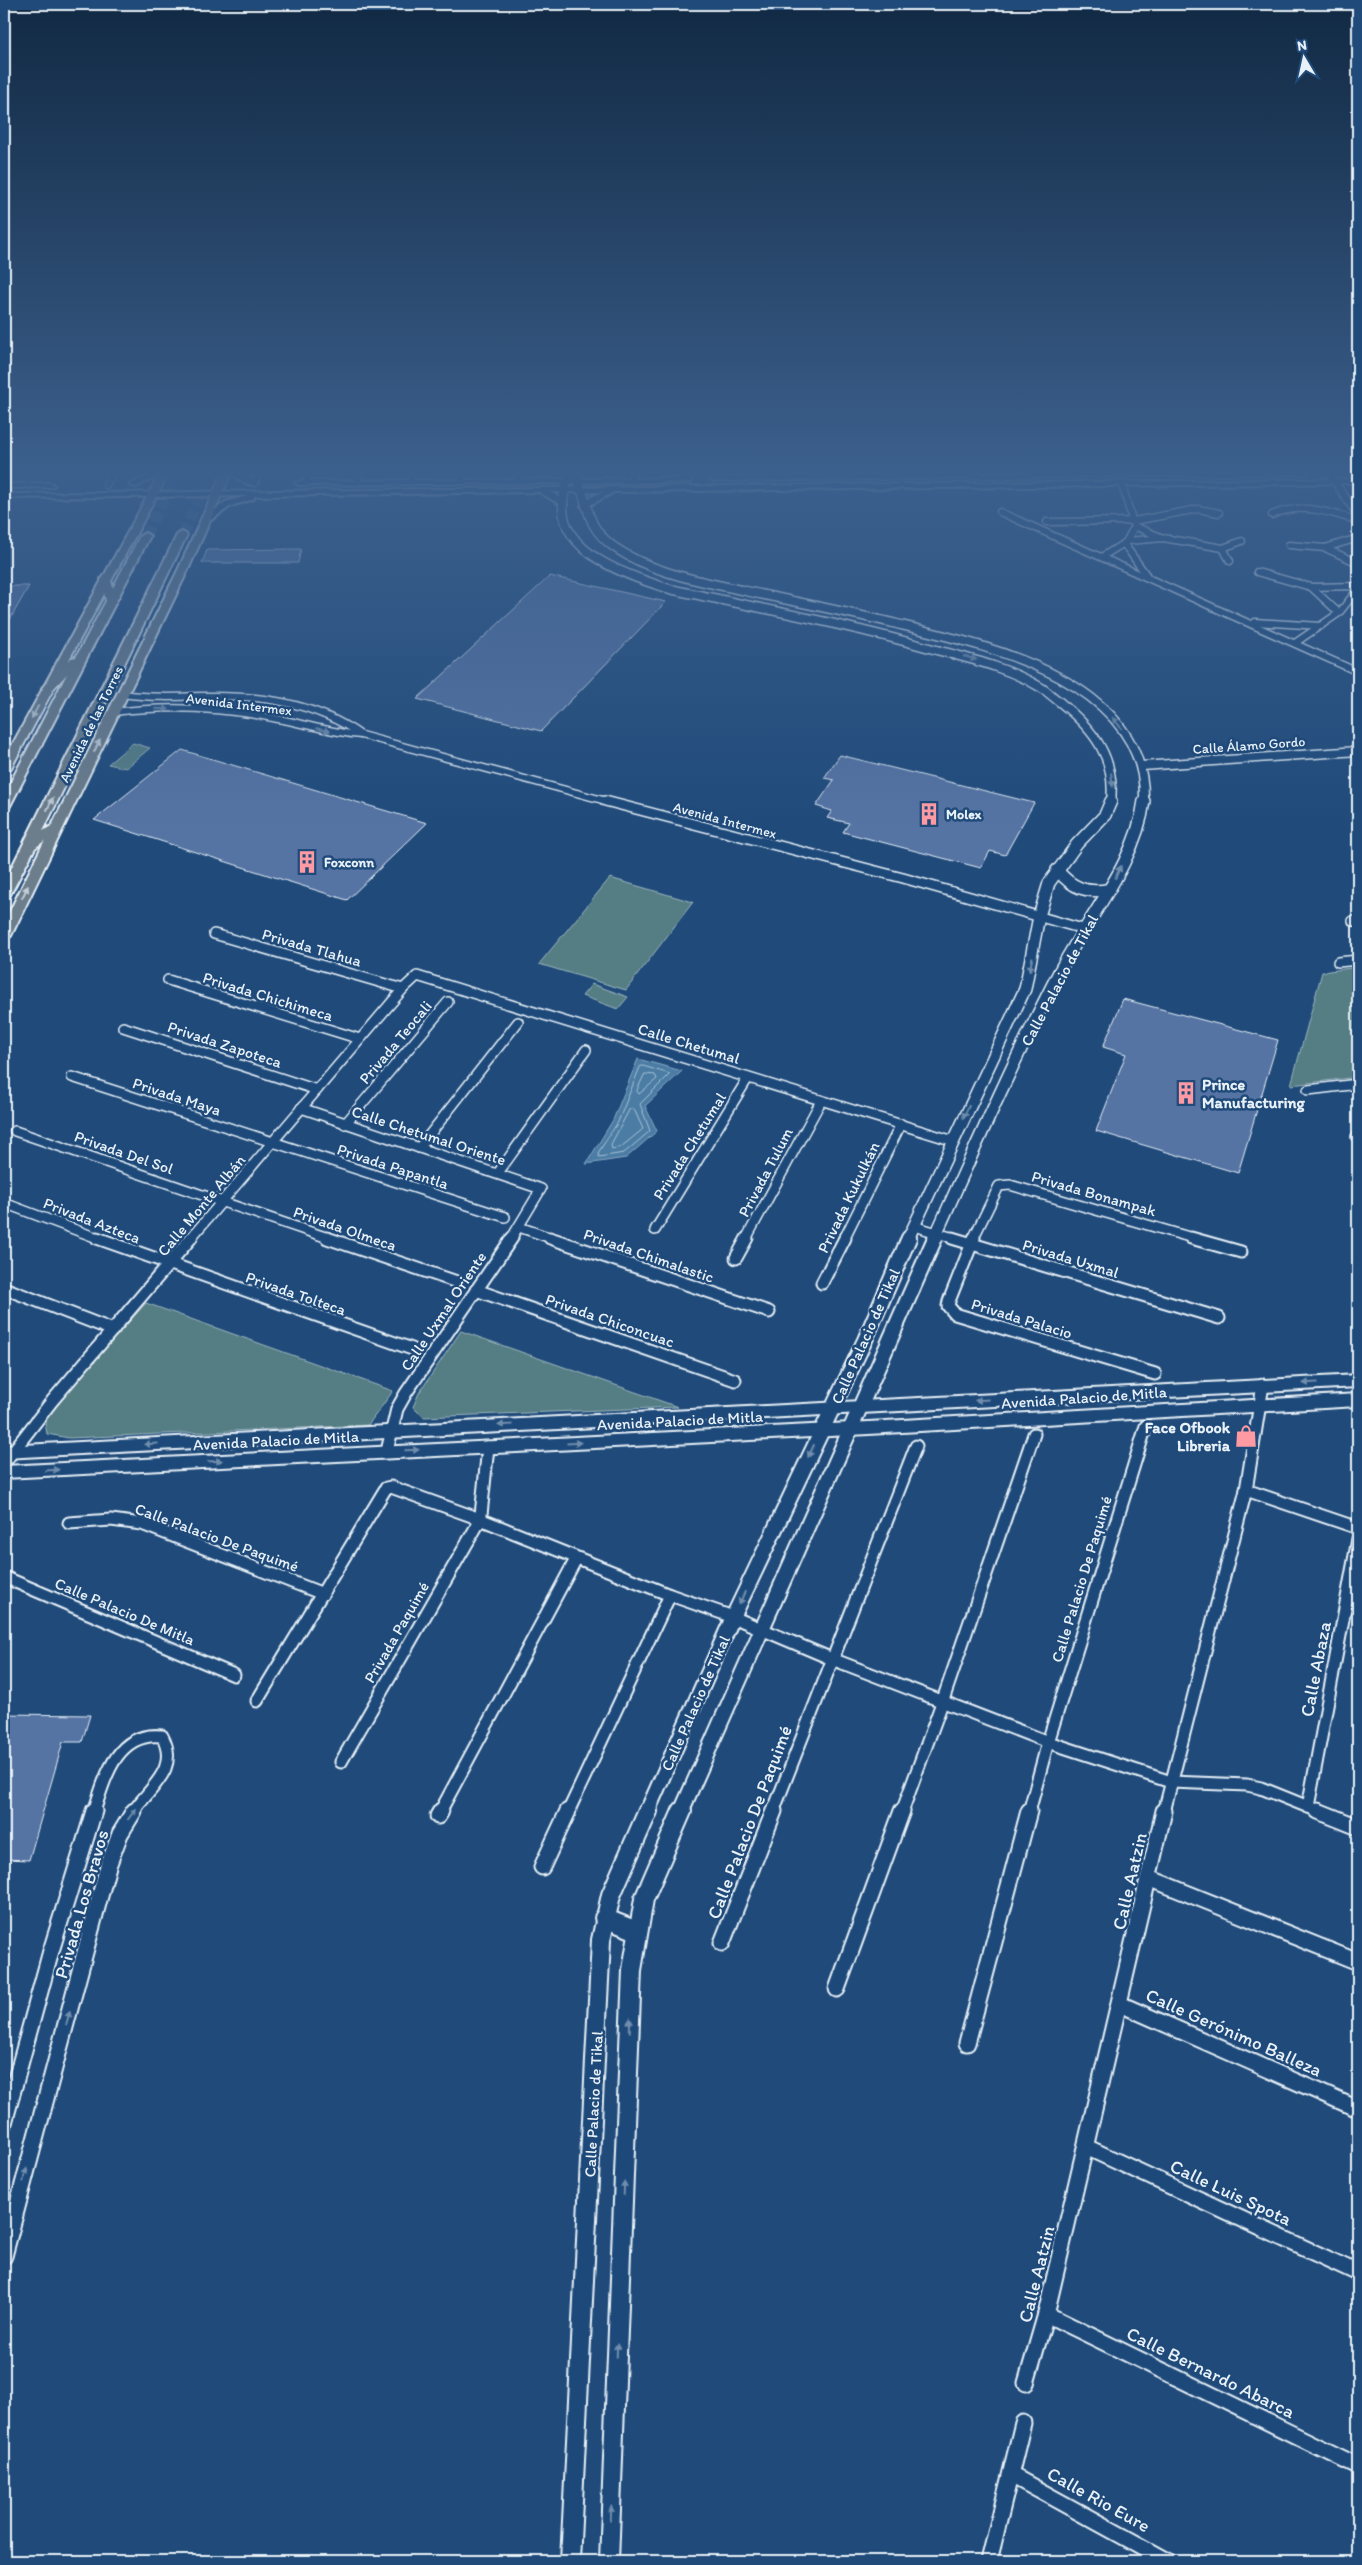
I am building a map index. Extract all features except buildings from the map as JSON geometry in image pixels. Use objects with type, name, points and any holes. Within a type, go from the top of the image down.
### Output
[{"type":"highway","points":[[48,688],[89,645]]},
{"type":"main road","points":[[4,770],[101,589]]},
{"type":"main road","points":[[108,589],[111,602]]},
{"type":"main road","points":[[4,806],[118,589]]},
{"type":"main road","name":"Avenida de las Torres","points":[[4,895],[29,848],[156,589]]},
{"type":"main road","name":"Avenida de las Torres","points":[[4,936],[173,589]]},
{"type":"main road","points":[[29,848],[58,826]]},
{"type":"main road","name":"Avenida Palacio de Mitla","points":[[6,1456],[391,1431],[1358,1381]]},
{"type":"main road","name":"Avenida Palacio de Mitla","points":[[4,1472],[387,1451],[488,1448],[820,1431],[1358,1400]]},
{"type":"street","name":"Calle Palacio de Tikal","points":[[570,2561],[601,1940],[604,1918],[611,1895],[733,1617],[820,1431],[834,1407],[914,1226],[1025,989],[1038,916],[1049,883],[1077,844],[1105,816],[1110,807],[1113,783],[1103,750],[1093,733],[1079,718],[1041,687],[999,667],[935,648],[675,589]]},
{"type":"street","name":"Calle Palacio de Tikal","points":[[609,2561],[632,1970],[637,1930],[644,1899],[862,1406],[936,1233],[1032,1028],[1083,929],[1110,889],[1140,821],[1144,803],[1142,766],[1124,732],[1114,718],[1070,684],[1026,662],[946,636],[736,589]]},
{"type":"street","points":[[1175,589],[1358,672]]},
{"type":"street","points":[[1313,589],[1339,613]]},
{"type":"street","points":[[1295,643],[1339,613],[1357,589]]},
{"type":"street","points":[[1249,622],[1321,626]]},
{"type":"street","points":[[935,648],[946,636]]},
{"type":"street","name":"Avenida Intermex","points":[[123,694],[143,697],[248,697],[272,699],[314,710],[350,727],[361,735]]},
{"type":"street","name":"Avenida Intermex","points":[[114,712],[141,708],[212,710],[276,719],[339,734],[361,735],[1083,929]]},
{"type":"street","name":"Calle Álamo Gordo","points":[[1142,766],[1358,751]]},
{"type":"street","points":[[1057,870],[1072,887],[1083,891],[1094,892],[1110,889]]},
{"type":"street","name":"Privada Tlahua","points":[[214,934],[403,990]]},
{"type":"street","points":[[1338,962],[1358,960]]},
{"type":"street","name":"Calle Chetumal","points":[[415,977],[423,976],[954,1141]]},
{"type":"street","name":"Calle Monte Albán","points":[[6,1456],[224,1202],[301,1108],[415,977]]},
{"type":"street","name":"Privada Chichimeca","points":[[168,980],[360,1040]]},
{"type":"street","name":"Privada Teocali","points":[[346,1124],[448,1002]]},
{"type":"street","points":[[419,1148],[518,1022]]},
{"type":"street","name":"Privada Zapoteca","points":[[123,1027],[317,1090]]},
{"type":"street","points":[[498,1173],[586,1050]]},
{"type":"street","name":"Privada Maya","points":[[72,1077],[273,1143]]},
{"type":"street","name":"Privada Chetumal","points":[[655,1230],[748,1078]]},
{"type":"street","points":[[1308,1090],[1358,1084]]},
{"type":"street","name":"Privada Tulum","points":[[736,1258],[821,1101]]},
{"type":"street","name":"Calle Chetumal Oriente","points":[[301,1108],[538,1187],[541,1189],[539,1194]]},
{"type":"street","name":"Privada Kukulkán","points":[[822,1283],[901,1124]]},
{"type":"street","name":"Privada Del Sol","points":[[15,1131],[224,1202]]},
{"type":"street","name":"Privada Papantla","points":[[273,1143],[505,1217]]},
{"type":"street","name":"Privada Bonampak","points":[[971,1243],[999,1186],[1006,1184],[1241,1252]]},
{"type":"street","name":"Calle Uxmal Oriente","points":[[387,1451],[397,1409],[406,1393],[519,1227],[539,1194]]},
{"type":"street","name":"Privada Olmeca","points":[[224,1202],[457,1282]]},
{"type":"street","name":"Privada Azteca","points":[[4,1203],[170,1265]]},
{"type":"street","name":"Privada Uxmal","points":[[914,1226],[1219,1318]]},
{"type":"street","name":"Privada Chimalastic","points":[[519,1227],[770,1312]]},
{"type":"street","name":"Privada Palacio","points":[[971,1243],[949,1301],[948,1306],[955,1314],[1155,1374]]},
{"type":"street","name":"Privada Tolteca","points":[[170,1265],[412,1350]]},
{"type":"street","points":[[4,1288],[113,1330]]},
{"type":"street","name":"Privada Chiconcuac","points":[[476,1290],[735,1380]]},
{"type":"street","name":"Calle Aatzin","points":[[1026,2383],[1046,2314],[1171,1782],[1246,1490],[1263,1385]]},
{"type":"street","name":"Calle Palacio De Paquimé","points":[[967,2043],[1048,1742],[1146,1426]]},
{"type":"street","points":[[837,1989],[943,1700],[1034,1434]]},
{"type":"street","name":"Calle Palacio De Paquimé","points":[[722,1943],[916,1446]]},
{"type":"street","points":[[480,1519],[488,1448]]},
{"type":"street","points":[[257,1700],[388,1487],[480,1519],[670,1595],[733,1617],[832,1659],[943,1700],[1048,1742],[1171,1782],[1247,1784],[1358,1827]]},
{"type":"street","points":[[1246,1490],[1358,1528]]},
{"type":"street","name":"Privada Paquimé","points":[[340,1762],[480,1519]]},
{"type":"street","name":"Calle Palacio De Paquimé","points":[[69,1523],[111,1520],[142,1524],[323,1594]]},
{"type":"street","name":"Calle Abaza","points":[[1308,1807],[1358,1538]]},
{"type":"street","points":[[438,1816],[576,1558]]},
{"type":"street","name":"Calle Palacio De Mitla","points":[[4,1577],[234,1675]]},
{"type":"street","points":[[542,1867],[670,1595]]},
{"type":"street","name":"Privada Los Bravos","points":[[4,2123],[65,1901],[106,1782],[116,1760],[131,1740],[141,1736],[162,1736],[166,1742],[168,1755],[165,1770],[156,1786],[131,1814],[118,1834],[108,1866],[4,2256]]},
{"type":"street","points":[[1149,1878],[1358,1962]]},
{"type":"street","points":[[604,1918],[637,1930]]},
{"type":"street","name":"Calle Gerónimo Balleza","points":[[1120,2004],[1358,2109]]},
{"type":"street","name":"Calle Luis Spota","points":[[1086,2147],[1358,2273]]},
{"type":"street","name":"Calle Bernardo Abarca","points":[[1046,2314],[1358,2466]]},
{"type":"street","points":[[989,2561],[1023,2423]]},
{"type":"street","name":"Calle Rio Eure","points":[[1011,2475],[1160,2559]]},
{"type":"green space","points":[[133,743],[150,748],[126,768],[108,764]]},
{"type":"green space","points":[[610,878],[693,902],[626,990],[539,964]]},
{"type":"green space","points":[[1358,967],[1358,1077],[1291,1085],[1322,972]]},
{"type":"green space","points":[[592,984],[628,997],[618,1009],[582,996]]},
{"type":"green space","points":[[146,1303],[393,1391],[368,1425],[69,1438],[47,1434],[44,1417]]},
{"type":"green space","points":[[461,1331],[678,1407],[423,1417],[413,1407],[419,1393]]},
{"type":"water","points":[[638,1059],[682,1071],[645,1106],[657,1131],[626,1158],[586,1164],[613,1120]]},
{"type":"place","name":"Molex","points":[[929,814]]},
{"type":"place","name":"Foxconn","points":[[307,862]]},
{"type":"place","name":"Prince Manufacturing","points":[[1186,1093]]},
{"type":"place","name":"Face Ofbook Libreria","points":[[1246,1436]]}]
